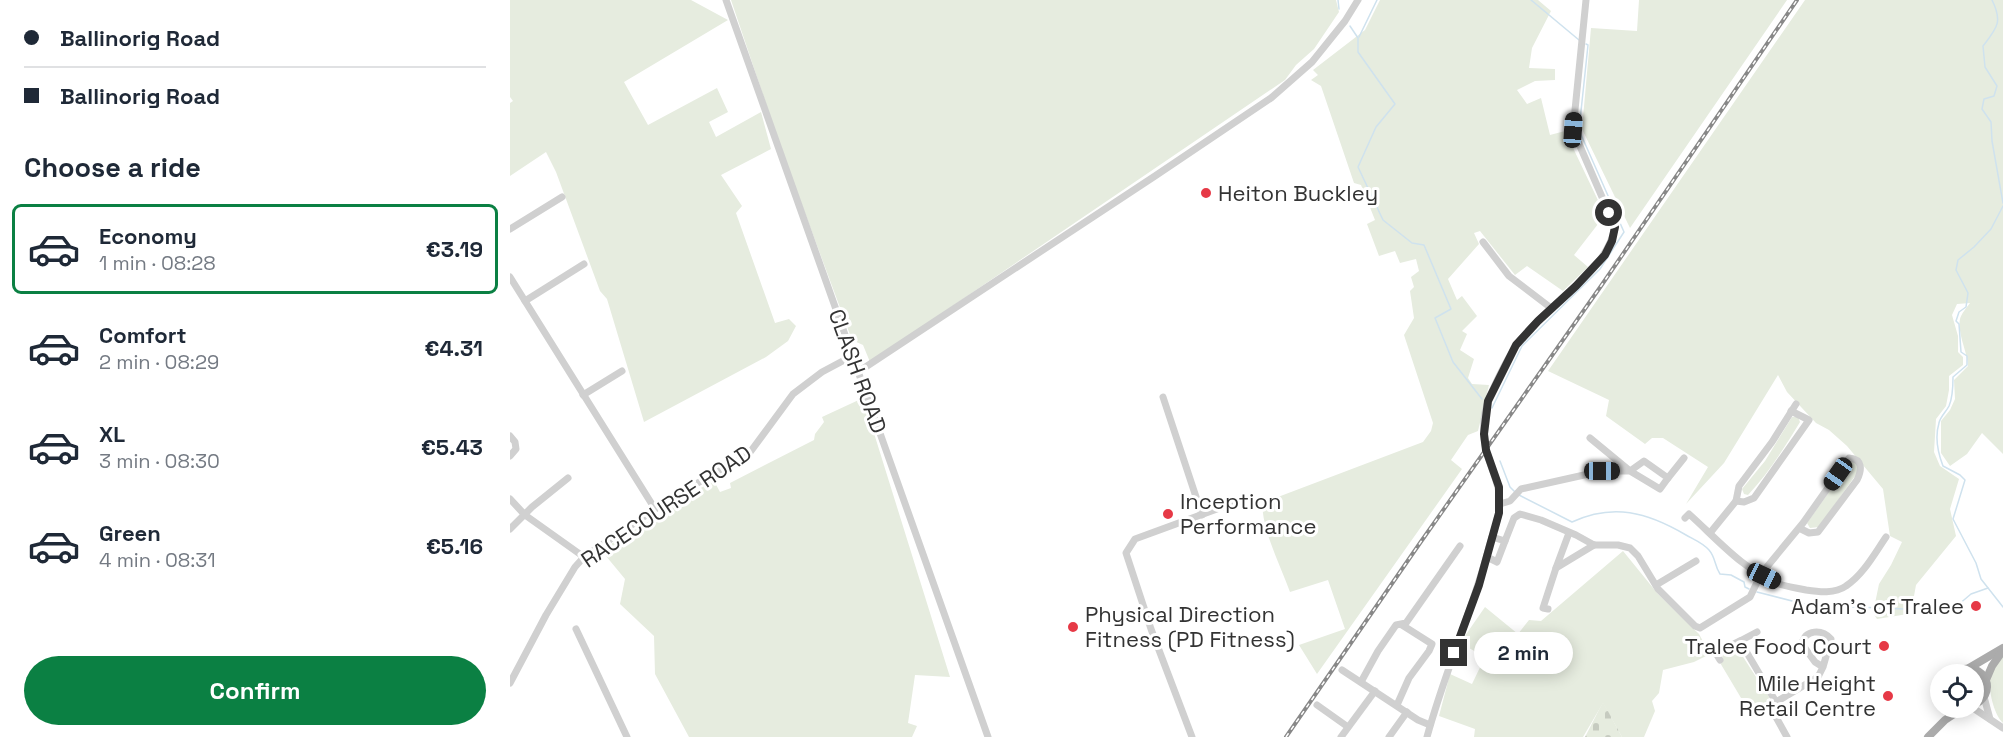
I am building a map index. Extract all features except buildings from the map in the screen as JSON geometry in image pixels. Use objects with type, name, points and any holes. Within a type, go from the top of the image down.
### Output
[{"type":"main road","points":[[1975,664],[2003,649]]},
{"type":"main road","points":[[1984,697],[1987,688],[1986,680],[2003,649]]},
{"type":"main road","points":[[1937,728],[1942,718]]},
{"type":"main road","points":[[1928,737],[1950,718]]},
{"type":"street","points":[[718,0],[726,3]]},
{"type":"street","points":[[858,372],[1271,98],[1312,62],[1345,21],[1358,0]]},
{"type":"street","points":[[1427,737],[1479,585],[1499,513],[1499,487],[1486,450],[1484,434],[1486,408],[1492,391],[1516,345],[1605,255],[1612,241],[1615,227],[1573,130],[1586,0]]},
{"type":"street","name":"CLASH ROAD","points":[[726,3],[988,737]]},
{"type":"street","points":[[510,229],[561,197]]},
{"type":"street","points":[[1483,242],[1509,276],[1551,308]]},
{"type":"street","points":[[525,301],[584,264]]},
{"type":"street","points":[[510,277],[656,510]]},
{"type":"street","name":"RACECOURSE ROAD","points":[[510,683],[546,615],[575,567],[584,557],[695,484],[748,454],[793,394],[822,372],[852,356]]},
{"type":"street","points":[[584,394],[622,371]]},
{"type":"street","points":[[1163,397],[1202,515]]},
{"type":"street","points":[[1710,533],[1736,501],[1739,486],[1772,442],[1796,404]]},
{"type":"street","points":[[1736,501],[1744,502],[1754,498],[1809,420],[1791,411]]},
{"type":"street","points":[[510,436],[515,442],[516,449],[510,456]]},
{"type":"street","points":[[1590,438],[1630,471],[1660,489],[1684,458]]},
{"type":"street","points":[[1491,559],[1497,562],[1514,518],[1520,514],[1541,520],[1594,545],[1618,545],[1630,548],[1638,555],[1656,585],[1695,626],[1700,628],[1750,597],[1761,574],[1799,528],[1849,458],[1854,458],[1861,465],[1862,471],[1818,532],[1809,533],[1799,528]]},
{"type":"street","points":[[1500,504],[1510,501],[1521,489],[1602,471],[1630,471],[1644,461],[1668,478]]},
{"type":"street","points":[[510,529],[568,478]]},
{"type":"street","points":[[510,499],[525,515],[584,557]]},
{"type":"street","points":[[1192,737],[1151,629],[1126,553],[1135,539],[1236,502]]},
{"type":"street","points":[[1685,518],[1689,514],[1740,561],[1761,574],[1780,584],[1817,592],[1833,592],[1846,587],[1886,537]]},
{"type":"street","points":[[1548,609],[1543,608],[1569,533]]},
{"type":"street","points":[[1492,537],[1505,541]]},
{"type":"street","points":[[1556,568],[1594,545]]},
{"type":"street","points":[[1361,682],[1378,651],[1396,626],[1406,623],[1460,546]]},
{"type":"street","points":[[1656,585],[1696,561]]},
{"type":"street","points":[[1398,705],[1409,678],[1432,644],[1402,625]]},
{"type":"street","points":[[576,629],[627,737]]},
{"type":"street","points":[[1712,645],[1718,657],[1757,632]]},
{"type":"street","points":[[1787,737],[1771,710],[1776,702],[1818,676],[1823,667],[1831,639],[1822,633],[1805,635],[1802,644],[1815,662],[1823,667]]},
{"type":"street","points":[[1740,641],[1776,702]]},
{"type":"street","points":[[1342,670],[1430,725]]},
{"type":"street","points":[[1341,737],[1375,691]]},
{"type":"street","points":[[1984,697],[1990,719]]},
{"type":"street","points":[[1317,705],[1348,727]]},
{"type":"street","points":[[1389,737],[1407,712]]},
{"type":"street","points":[[1984,714],[2003,728]]},
{"type":"green space","points":[[510,0],[691,0],[728,20],[624,82],[648,125],[717,88],[728,112],[709,122],[716,137],[761,112],[771,149],[721,175],[742,206],[736,213],[775,323],[789,319],[796,326],[788,341],[766,357],[644,422],[607,299],[600,291],[556,172],[546,152],[510,176],[510,103],[513,101],[510,97]]},
{"type":"green space","points":[[731,0],[1336,0],[1339,12],[1314,49],[1296,65],[1285,80],[870,362],[863,345],[852,340],[781,148]]},
{"type":"green space","points":[[1380,0],[1538,0],[1551,11],[1532,48],[1529,68],[1555,69],[1555,80],[1535,81],[1517,90],[1527,104],[1541,98],[1550,135],[1565,131],[1605,215],[1574,255],[1588,267],[1563,291],[1527,266],[1515,275],[1480,231],[1474,233],[1479,244],[1448,279],[1457,300],[1462,296],[1477,316],[1462,331],[1467,334],[1460,350],[1474,359],[1468,378],[1472,384],[1489,385],[1478,431],[1468,435],[1451,460],[1462,469],[1317,674],[1299,645],[1345,629],[1328,580],[1290,592],[1265,526],[1262,503],[1423,442],[1431,431],[1433,423],[1404,335],[1414,318],[1410,291],[1414,287],[1411,277],[1419,271],[1416,259],[1400,263],[1395,251],[1379,256],[1367,224],[1375,220],[1361,185],[1354,183],[1321,86],[1311,80],[1318,75],[1313,70],[1365,30]]},
{"type":"green space","points":[[1639,0],[1787,0],[1630,228],[1582,129],[1591,28],[1637,31]]},
{"type":"green space","points":[[1805,0],[2003,0],[2003,454],[1982,433],[1967,454],[1950,466],[1941,453],[1941,421],[1955,399],[1954,380],[1968,366],[1959,325],[1970,303],[1957,304],[1952,315],[1958,336],[1958,352],[1963,357],[1963,365],[1949,376],[1946,406],[1936,419],[1934,452],[1940,466],[1959,479],[1950,509],[1956,536],[1916,585],[1914,613],[1877,619],[1873,613],[1879,584],[1902,542],[1890,536],[1883,489],[1847,446],[1829,430],[1816,423],[1787,392],[1778,375],[1724,463],[1686,504],[1708,467],[1663,438],[1652,438],[1645,444],[1606,416],[1609,400],[1548,371]]},
{"type":"green space","points":[[863,398],[950,677],[915,675],[908,723],[917,726],[912,737],[689,737],[655,674],[654,636],[620,604],[625,579],[601,550],[714,481],[720,492],[731,488],[730,483],[814,440],[815,434],[824,422],[822,417]]},
{"type":"green space","points":[[1792,417],[1798,417],[1800,422],[1756,487],[1748,495],[1744,494],[1742,489],[1765,461]]},
{"type":"green space","points":[[1853,461],[1860,469],[1819,527],[1810,528],[1807,523]]},
{"type":"green space","points":[[1623,551],[1658,594],[1699,634],[1710,654],[1694,662],[1663,670],[1659,693],[1652,701],[1655,711],[1644,737],[1622,737],[1603,703],[1583,737],[1474,737],[1475,729],[1439,716],[1450,674],[1472,684],[1485,657],[1460,643],[1485,607],[1518,634],[1529,620],[1541,621]]},
{"type":"green space","points":[[1736,646],[1769,697],[1768,703],[1750,713],[1719,661],[1723,659],[1722,655],[1725,651],[1727,656],[1735,652],[1733,647]]},
{"type":"green space","points":[[2003,656],[2003,723],[1994,706],[1990,678],[1992,670]]},
{"type":"green space","points":[[1603,702],[1622,737],[1585,737]]},
{"type":"waterway","points":[[1338,0],[1339,9]]},
{"type":"waterway","points":[[1359,37],[1377,0]]},
{"type":"waterway","points":[[1531,0],[1579,40]]},
{"type":"waterway","points":[[1992,0],[1998,19],[1992,34],[1983,46],[1985,67],[1997,86],[1994,96],[1984,99],[1982,109],[1991,122],[2003,203]]},
{"type":"waterway","points":[[1350,26],[1358,38],[1358,52],[1395,104],[1376,127],[1358,167],[1383,220],[1412,243],[1424,245],[1451,309],[1435,318],[1453,362],[1482,399]]},
{"type":"waterway","points":[[1492,408],[1522,346],[1600,269],[1624,232],[1579,130],[1588,45],[1586,44]]},
{"type":"waterway","points":[[2003,206],[1991,229],[1958,260],[1956,270],[1968,293],[1966,307],[1959,312],[1956,321],[1959,324],[1961,352],[1967,356],[1967,365],[1953,377],[1951,399],[1940,421],[1937,439],[1943,466],[1965,480],[1953,519],[1976,563],[1981,579],[2003,607]]},
{"type":"waterway","points":[[1500,461],[1510,487],[1515,492]]},
{"type":"waterway","points":[[1519,495],[1572,522],[1587,516],[1616,512],[1630,513],[1658,521],[1704,545],[1711,553],[1720,574],[1731,575],[1744,582],[1745,587],[1749,589]]},
{"type":"waterway","points":[[1757,592],[1808,605],[1904,609],[1928,603],[1939,607],[1958,605],[1971,594],[1988,588]]},
{"type":"railway","points":[[1286,737],[1601,286],[1797,0]]},
{"type":"place","name":"Heiton Buckley","points":[[1206,193]]},
{"type":"place","name":"Inception Performance","points":[[1168,514]]},
{"type":"place","name":"Adam's of Tralee","points":[[1976,606]]},
{"type":"place","name":"Physical Direction Fitness (PD Fitness)","points":[[1073,627]]},
{"type":"place","name":"Tralee Food Court","points":[[1884,646]]},
{"type":"place","name":"Mile Height Retail Centre","points":[[1888,696]]},
{"type":"route","points":[[1454,653],[1479,585],[1499,513],[1499,487],[1486,450],[1484,434],[1488,401],[1516,345],[1605,255],[1612,241],[1615,227],[1609,213]]}]
